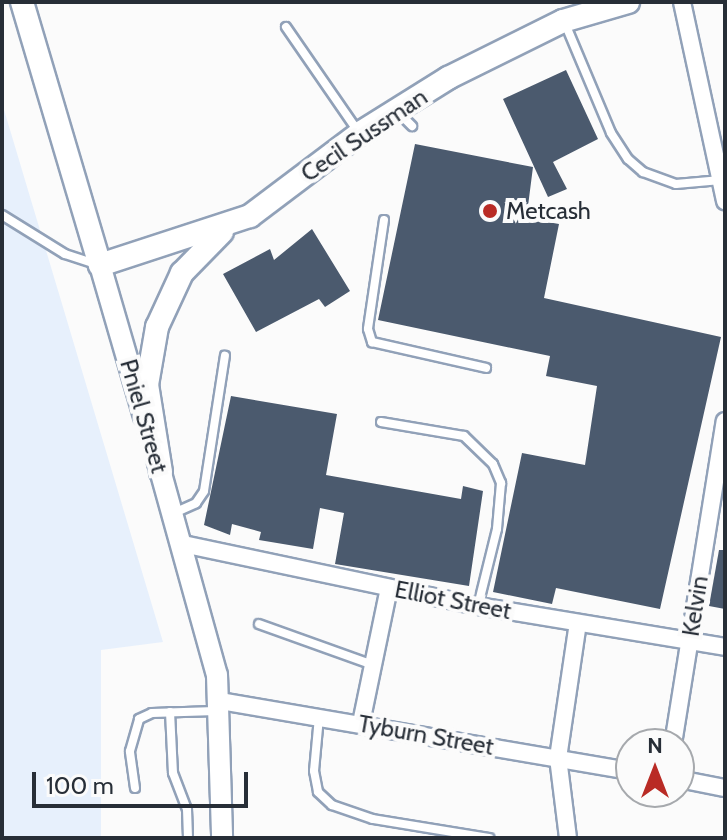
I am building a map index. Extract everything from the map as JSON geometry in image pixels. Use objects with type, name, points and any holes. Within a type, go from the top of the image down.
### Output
[{"type":"main road","name":"Pniel Street","points":[[22,2],[100,265]]},
{"type":"main road","name":"Cecil Sussman","points":[[100,265],[250,216],[360,133],[404,119],[461,71],[563,21],[628,2]]},
{"type":"main road","points":[[161,472],[147,385],[157,327],[175,286],[200,250],[250,216]]},
{"type":"street","points":[[682,2],[725,201]]},
{"type":"street","name":"Pniel Street","points":[[100,265],[183,544],[220,706],[222,838]]},
{"type":"street","name":"Kelvin","points":[[675,728],[725,421]]},
{"type":"street","name":"Elliot Street","points":[[183,544],[478,606],[725,647]]},
{"type":"street","points":[[361,723],[389,588]]},
{"type":"street","points":[[566,836],[558,758],[578,623]]},
{"type":"street","name":"Tyburn Street","points":[[220,706],[319,716],[615,768]]},
{"type":"street","points":[[695,782],[725,788]]},
{"type":"lane","points":[[563,21],[611,133],[628,159],[643,172],[676,184],[721,180]]},
{"type":"lane","points":[[286,27],[360,133]]},
{"type":"lane","points":[[2,215],[65,254],[100,265]]},
{"type":"lane","points":[[384,220],[368,329],[372,342],[486,368]]},
{"type":"lane","points":[[174,514],[196,503],[204,491],[225,356]]},
{"type":"lane","points":[[381,422],[464,436],[493,464],[501,483],[497,529],[478,606]]},
{"type":"lane","points":[[259,624],[373,665]]},
{"type":"lane","points":[[135,788],[132,731],[139,719],[220,706]]},
{"type":"lane","points":[[170,712],[173,773],[187,809],[188,838]]},
{"type":"lane","points":[[319,716],[314,771],[318,792],[332,805],[373,819],[489,838]]},
{"type":"shaded area","points":[[2,103],[163,642],[101,650],[101,838],[2,838]]},
{"type":"building","points":[[566,70],[598,139],[553,162],[567,189],[548,197],[503,99]]},
{"type":"building","points":[[415,144],[533,167],[528,206],[508,215],[559,224],[544,298],[721,337],[660,609],[556,588],[552,604],[493,592],[522,453],[585,465],[597,386],[546,376],[550,356],[378,320]]},
{"type":"building","points":[[312,229],[350,291],[325,307],[319,299],[256,332],[223,274],[270,249],[274,260]]},
{"type":"building","points":[[231,396],[337,414],[326,475],[461,499],[463,486],[483,491],[469,586],[335,564],[344,513],[320,508],[313,549],[259,540],[261,532],[232,524],[230,535],[204,525]]},
{"type":"building","points":[[719,550],[725,550],[725,609],[709,606]]},
{"type":"place","name":"Metcash","points":[[490,211]]}]
